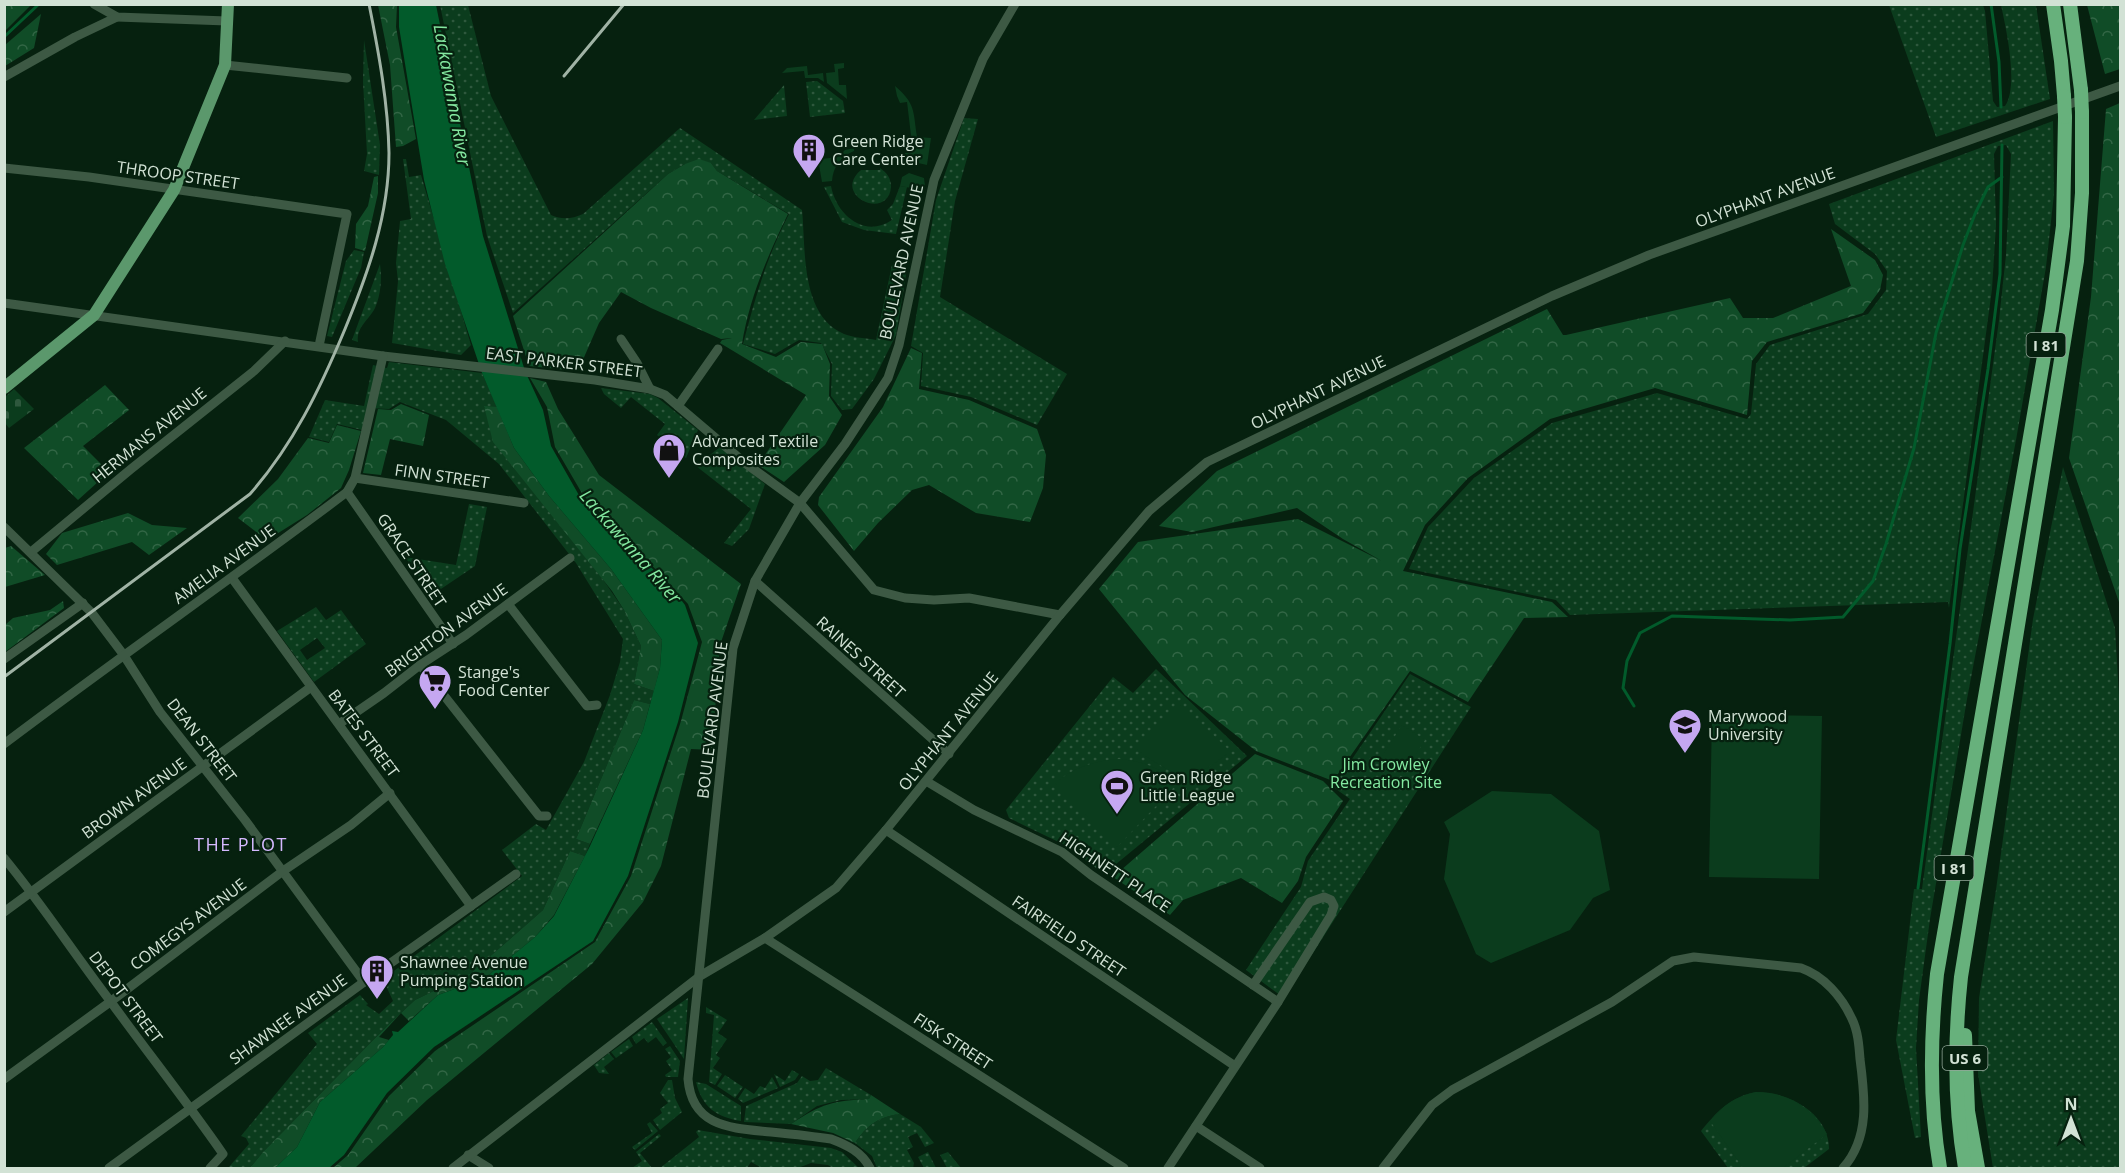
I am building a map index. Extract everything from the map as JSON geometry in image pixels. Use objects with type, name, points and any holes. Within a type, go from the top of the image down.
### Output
[{"type":"highway","name":"I 81","points":[[1940,1168],[1931,1080],[1931,1044],[1937,974],[2052,310],[2063,226],[2065,117],[2061,61],[2053,4]]},
{"type":"highway","name":"I 81","points":[[1965,1168],[1955,1079],[1958,1011],[1966,946],[2077,261],[2082,193],[2082,112],[2070,4]]},
{"type":"highway","name":"US 6","points":[[1966,946],[1966,1079],[1972,1143],[1978,1168]]},
{"type":"main road","points":[[4,387],[94,315],[174,190],[225,65],[228,4]]},
{"type":"street","points":[[93,4],[117,17],[228,21]]},
{"type":"street","name":"BOULEVARD AVENUE","points":[[870,1168],[859,1153],[846,1144],[831,1139],[725,1127],[706,1117],[693,1101],[690,1092],[688,1079],[733,648],[755,581],[800,503],[845,444],[888,378],[899,345],[934,180],[983,59],[1015,4]]},
{"type":"street","points":[[4,77],[75,37],[117,17]]},
{"type":"street","points":[[225,65],[347,78]]},
{"type":"street","name":"OLYPHANT AVENUE","points":[[700,976],[765,938],[836,888],[949,754],[1060,615],[1149,511],[1207,462],[1552,296],[1649,255],[2121,86]]},
{"type":"street","name":"THROOP STREET","points":[[4,168],[89,177],[347,214],[319,346]]},
{"type":"street","name":"EAST PARKER STREET","points":[[4,303],[383,356],[567,376],[650,388],[665,395],[745,463],[800,503],[874,590],[905,598],[934,600],[969,598],[1060,615]]},
{"type":"street","points":[[621,339],[650,388]]},
{"type":"street","name":"HERMANS AVENUE","points":[[31,552],[130,469],[254,371],[285,341]]},
{"type":"street","points":[[678,406],[718,349]]},
{"type":"street","name":"AMELIA AVENUE","points":[[4,744],[123,654],[232,578],[347,492],[355,478],[383,356]]},
{"type":"street","name":"FINN STREET","points":[[355,478],[524,503]]},
{"type":"street","name":"GRACE STREET","points":[[347,492],[453,644]]},
{"type":"street","name":"DEAN STREET","points":[[4,527],[83,603],[123,654],[160,712],[204,766],[364,982]]},
{"type":"street","name":"BRIGHTON AVENUE","points":[[339,724],[570,558]]},
{"type":"street","name":"BATES STREET","points":[[232,578],[471,906]]},
{"type":"street","name":"RAINES STREET","points":[[755,581],[949,754]]},
{"type":"street","points":[[4,659],[83,603]]},
{"type":"street","points":[[508,604],[587,706],[597,705]]},
{"type":"street","points":[[420,665],[539,816],[547,816]]},
{"type":"street","name":"BROWN AVENUE","points":[[4,912],[311,687]]},
{"type":"street","name":"HIGHNETT PLACE","points":[[926,781],[974,810],[1062,852],[1278,1002]]},
{"type":"street","name":"COMEGYS AVENUE","points":[[4,1079],[283,871],[351,825],[390,793]]},
{"type":"street","name":"FAIRFIELD STREET","points":[[886,830],[1235,1066]]},
{"type":"street","name":"DEPOT STREET","points":[[4,858],[32,892],[223,1154],[210,1168]]},
{"type":"street","name":"SHAWNEE AVENUE","points":[[109,1168],[516,874]]},
{"type":"street","points":[[1168,1168],[1278,1002],[1331,915],[1334,906],[1331,900],[1324,897],[1310,902],[1252,984]]},
{"type":"street","name":"FISK STREET","points":[[765,938],[1124,1168]]},
{"type":"street","points":[[1383,1168],[1432,1106],[1452,1090],[1611,1002],[1673,961],[1694,957],[1801,969],[1815,973],[1838,996],[1852,1019],[1858,1039],[1865,1095],[1858,1144],[1851,1159],[1843,1168]]},
{"type":"street","points":[[453,1168],[700,976]]},
{"type":"street","points":[[1196,1126],[1260,1168]]},
{"type":"street","points":[[468,1155],[489,1168]]},
{"type":"green space","points":[[5,4],[31,5],[5,31]]},
{"type":"green space","points":[[378,5],[397,5],[396,27],[416,139],[403,146],[396,147],[390,65]]},
{"type":"green space","points":[[440,5],[468,5],[491,96],[551,215],[567,218],[583,214],[680,128],[802,210],[805,262],[812,297],[819,312],[830,325],[844,334],[876,340],[892,265],[907,269],[896,335],[874,379],[852,409],[842,410],[831,396],[832,364],[821,343],[799,340],[775,354],[743,344],[762,278],[789,214],[717,171],[711,163],[685,164],[668,174],[513,313],[487,236]]},
{"type":"green space","points":[[1889,5],[1983,5],[1993,101],[1997,107],[2005,106],[2011,85],[2010,57],[2001,5],[2036,5],[2050,99],[1936,137]]},
{"type":"green space","points":[[2087,5],[2120,5],[2120,69],[2105,74]]},
{"type":"green space","points":[[41,14],[34,48],[5,66],[5,45]]},
{"type":"green space","points":[[364,40],[380,145],[379,175],[364,171],[367,154],[363,82]]},
{"type":"green space","points":[[844,63],[844,68],[838,69],[839,85],[846,85],[847,99],[827,83],[826,73],[835,72],[834,64]]},
{"type":"green space","points":[[807,66],[808,75],[823,73],[824,82],[818,78],[805,78],[804,71],[782,73],[787,68]]},
{"type":"green space","points":[[817,81],[843,101],[845,113],[810,117],[806,82]]},
{"type":"green space","points":[[784,85],[787,116],[754,120]]},
{"type":"green space","points":[[895,86],[910,103],[917,137],[931,138],[927,165],[909,161],[905,157],[905,153],[913,152],[907,102],[900,103]]},
{"type":"green space","points":[[2120,103],[2120,605],[2069,458],[2091,297],[2106,109]]},
{"type":"green space","points":[[964,118],[978,119],[955,201],[940,297],[1067,374],[1037,425],[971,397],[921,386],[923,353],[911,346],[936,200]]},
{"type":"green space","points":[[2053,121],[2054,194],[2046,267],[1967,699],[1930,919],[1919,1000],[1916,1048],[1921,1137],[1915,1138],[1896,1040],[1914,889],[1922,889],[1999,320],[2006,255],[2011,154],[2006,145],[1998,146],[1994,154],[1996,225],[1992,289],[1949,608],[1948,602],[1570,615],[1556,600],[1409,569],[1428,527],[1474,478],[1552,423],[1657,393],[1747,419],[1751,414],[1756,364],[1770,345],[1868,314],[1886,290],[1887,271],[1875,254],[1835,224],[1829,204]]},
{"type":"green space","points":[[816,148],[819,148],[821,159],[838,157],[845,150],[854,148],[854,151],[838,163],[832,181],[822,182]]},
{"type":"green space","points":[[403,159],[406,159],[409,177],[421,175],[471,345],[461,355],[392,343],[398,281],[396,263],[400,221],[411,219]]},
{"type":"green space","points":[[699,159],[711,163],[717,171],[788,214],[760,277],[749,310],[742,344],[776,357],[801,342],[822,344],[830,364],[829,396],[842,415],[825,445],[784,482],[758,465],[806,395],[720,343],[722,340],[732,338],[721,339],[621,292],[599,323],[578,371],[529,366],[513,316],[668,174]]},
{"type":"green space","points":[[880,168],[887,174],[891,187],[888,197],[881,203],[872,204],[857,196],[853,188],[854,179],[861,170],[880,170]]},
{"type":"green space","points":[[909,173],[924,178],[925,186],[922,190],[900,186],[902,177]]},
{"type":"green space","points":[[378,176],[378,193],[365,251],[355,248],[356,224],[368,206],[374,177]]},
{"type":"green space","points":[[831,186],[845,214],[853,221],[871,227],[892,220],[887,210],[893,204],[900,186],[907,187],[896,234],[864,230],[842,222],[824,187]]},
{"type":"green space","points":[[1831,229],[1875,260],[1883,275],[1880,290],[1863,313],[1767,342],[1752,361],[1747,415],[1655,388],[1550,419],[1468,478],[1425,525],[1403,571],[1552,602],[1568,617],[1524,618],[1468,702],[1410,671],[1333,781],[1256,751],[1185,695],[1099,589],[1138,542],[1298,519],[1382,561],[1343,539],[1297,508],[1192,532],[1159,526],[1217,471],[1547,309],[1563,335],[1566,335],[1730,298],[1743,318],[1773,318],[1851,286]]},
{"type":"green space","points":[[354,250],[364,252],[361,268],[332,337],[327,336],[346,261]]},
{"type":"green space","points":[[380,264],[379,298],[359,332],[358,342],[352,340]]},
{"type":"green space","points":[[911,348],[922,353],[919,389],[969,400],[1037,429],[1046,455],[1043,488],[1030,522],[976,513],[929,485],[912,490],[878,523],[854,551],[818,505],[819,497],[883,407]]},
{"type":"green space","points":[[389,362],[482,373],[497,407],[484,407],[624,610],[641,646],[634,684],[654,691],[650,704],[634,700],[576,839],[590,844],[585,856],[570,851],[543,910],[471,973],[415,1000],[263,1152],[250,1168],[228,1168],[249,1144],[246,1138],[241,1136],[317,1044],[308,1033],[360,995],[368,1004],[366,1005],[379,1014],[393,1001],[383,979],[522,876],[502,850],[536,824],[546,830],[584,762],[620,662],[623,639],[576,563],[499,464],[446,420],[400,402],[389,409],[367,408],[362,430],[337,424],[329,442],[309,437],[325,400],[364,406],[373,365],[387,368]]},
{"type":"green space","points":[[530,378],[546,382],[558,409],[599,475],[741,584],[720,645],[712,750],[691,749],[661,866],[643,902],[592,964],[427,1100],[355,1168],[333,1168],[348,1155],[389,1096],[435,1051],[595,942],[631,876],[681,721],[702,642],[688,604],[583,495],[555,447],[547,407]]},
{"type":"green space","points":[[105,385],[129,410],[83,446],[109,472],[78,500],[24,448]]},
{"type":"green space","points":[[601,388],[650,394],[698,430],[686,458],[657,435],[665,424],[631,397],[621,408],[604,394]]},
{"type":"green space","points":[[14,389],[34,409],[9,428],[5,423],[5,397]]},
{"type":"green space","points":[[401,404],[429,415],[423,446],[390,439],[381,475],[363,473],[378,409],[391,410]]},
{"type":"green space","points":[[484,406],[497,407],[514,448],[549,496],[611,569],[662,640],[660,668],[654,691],[634,684],[641,646],[624,610],[612,591],[493,442]]},
{"type":"green space","points":[[337,425],[361,431],[341,488],[307,515],[267,540],[238,518],[278,479],[308,438],[329,443]]},
{"type":"green space","points":[[720,447],[765,484],[749,529],[732,546],[724,543],[751,509],[696,466]]},
{"type":"green space","points":[[2063,467],[2115,628],[2120,713],[2120,1168],[1993,1168],[1978,1074],[1979,998],[2033,619]]},
{"type":"green space","points":[[469,504],[487,507],[475,566],[432,595],[405,557],[456,565]]},
{"type":"green space","points":[[128,513],[152,525],[187,528],[149,555],[132,542],[57,565],[46,554],[62,533]]},
{"type":"green space","points":[[11,546],[45,575],[5,587],[5,548]]},
{"type":"green space","points":[[63,601],[64,608],[5,652],[5,625],[13,618],[50,610]]},
{"type":"green space","points":[[316,607],[326,620],[341,610],[366,644],[314,682],[277,631]],"holes":[[[317,638],[325,648],[307,660],[300,650]]]},
{"type":"green space","points":[[1156,669],[1247,756],[1104,874],[1067,846],[1009,818],[1006,810],[1113,677],[1133,693]]},
{"type":"green space","name":"Jim Crowley Recreation Site","points":[[1410,674],[1471,707],[1284,998],[1246,970],[1301,887],[1308,861],[1350,799],[1333,787]]},
{"type":"green space","points":[[634,700],[650,704],[643,730],[590,844],[576,839]]},
{"type":"green space","points":[[1181,705],[1230,751],[1204,770],[1194,774],[1174,772],[1137,750]]},
{"type":"green space","points":[[1712,714],[1822,716],[1819,879],[1709,877]]},
{"type":"green space","points":[[1402,725],[1425,740],[1402,776],[1379,761]]},
{"type":"green space","points":[[1255,754],[1323,781],[1343,801],[1306,857],[1298,881],[1282,903],[1241,878],[1183,900],[1170,915],[1113,877]]},
{"type":"green space","name":"Green Ridge Little League","points":[[1119,759],[1151,766],[1178,783],[1117,847],[1055,783],[1085,766]]},
{"type":"green space","points":[[1492,791],[1551,794],[1599,831],[1610,890],[1593,898],[1570,930],[1491,963],[1476,954],[1444,879],[1450,834],[1444,822]]},
{"type":"green space","points":[[570,851],[585,856],[554,915],[535,937],[485,978],[438,995],[409,1021],[401,1013],[379,1037],[389,1040],[383,1047],[320,1102],[297,1147],[275,1168],[250,1168],[263,1152],[388,1025],[415,1000],[471,973],[543,910]]},
{"type":"green space","points":[[688,998],[684,1059],[657,1019]]},
{"type":"green space","points":[[706,1007],[727,1020],[718,1033],[727,1039],[716,1055],[720,1058],[713,1068],[722,1074],[715,1085],[709,1082],[714,1015],[706,1013]]},
{"type":"green space","points":[[652,1022],[667,1043],[663,1046],[656,1037],[648,1043],[644,1038],[636,1044],[632,1037]]},
{"type":"green space","points":[[629,1039],[633,1046],[616,1058],[611,1052]]},
{"type":"green space","points":[[670,1046],[680,1061],[678,1077],[666,1077],[665,1075],[672,1070],[666,1061],[671,1057],[665,1049]]},
{"type":"green space","points":[[609,1053],[614,1059],[604,1067],[609,1074],[599,1073],[594,1065]]},
{"type":"green space","points":[[826,1068],[871,1095],[869,1099],[841,1100],[817,1106],[791,1124],[744,1122],[746,1106],[797,1083],[802,1076],[810,1081],[818,1080]]},
{"type":"green space","points":[[792,1070],[799,1074],[795,1080],[780,1087],[774,1074],[785,1081]]},
{"type":"green space","points":[[725,1075],[743,1087],[735,1098],[717,1086]]},
{"type":"green space","points":[[772,1077],[778,1088],[743,1103],[738,1099],[745,1088],[754,1094],[760,1086],[765,1088]]},
{"type":"green space","points":[[668,1080],[672,1080],[675,1098],[682,1112],[660,1130],[653,1120],[662,1113],[660,1109],[668,1103],[660,1093]]},
{"type":"green space","points":[[696,1082],[706,1084],[741,1106],[741,1121],[724,1117],[711,1109],[702,1098]]},
{"type":"green space","points":[[1756,1092],[1781,1096],[1805,1107],[1822,1125],[1829,1149],[1804,1168],[1728,1168],[1701,1131],[1732,1101]]},
{"type":"green space","points":[[1756,1092],[1778,1095],[1798,1103],[1814,1116],[1827,1134],[1783,1168],[1743,1168],[1710,1121],[1730,1102]]},
{"type":"green space","points":[[871,1095],[900,1114],[885,1117],[874,1123],[855,1143],[833,1133],[791,1124],[828,1104],[869,1099]]},
{"type":"green space","points":[[900,1114],[921,1127],[934,1143],[925,1147],[917,1133],[908,1137],[913,1147],[907,1150],[914,1163],[913,1168],[877,1168],[872,1156],[855,1143],[874,1123],[885,1117]]},
{"type":"green space","points":[[650,1122],[658,1131],[635,1150],[632,1147],[652,1133],[647,1124]]},
{"type":"green space","points":[[698,1130],[750,1139],[831,1148],[842,1152],[859,1168],[833,1168],[828,1165],[811,1163],[798,1168],[762,1168],[751,1162],[747,1168],[660,1168],[699,1137],[696,1132]]},
{"type":"green space","points":[[659,1134],[661,1136],[640,1153],[652,1168],[632,1168],[642,1161],[636,1152]]},
{"type":"green space","points":[[928,1152],[936,1168],[924,1168],[918,1157]]},
{"type":"green space","points":[[948,1152],[961,1168],[947,1168],[940,1155]]},
{"type":"water","name":"Lackawanna River","points":[[399,5],[436,5],[483,236],[525,371],[543,410],[551,446],[580,497],[672,588],[685,605],[698,643],[678,722],[628,876],[593,941],[434,1047],[387,1093],[344,1155],[329,1168],[275,1168],[297,1147],[320,1102],[383,1047],[393,1035],[392,1031],[398,1032],[438,995],[485,978],[535,937],[554,916],[590,846],[643,730],[660,668],[662,640],[611,569],[549,496],[514,448],[482,373],[445,264],[424,180],[399,27]]},
{"type":"waterway","points":[[4,37],[39,4]]},
{"type":"waterway","points":[[1991,4],[1999,62],[2001,107]]},
{"type":"waterway","points":[[1918,888],[1960,549],[2000,274],[2002,145]]},
{"type":"waterway","points":[[1634,706],[1623,688],[1627,661],[1640,633],[1672,616],[1790,620],[1843,617],[1873,581],[1914,448],[1936,333],[1963,245],[1988,187],[2002,177]]},
{"type":"railway","points":[[4,677],[250,494],[279,456],[304,416],[336,351],[362,287],[376,243],[385,199],[389,153],[387,116],[369,4]]},
{"type":"railway","points":[[564,76],[624,4]]},
{"type":"place","name":"Green Ridge Care Center","points":[[809,179]]},
{"type":"place","name":"Advanced Textile Composites","points":[[669,479]]},
{"type":"place","name":"Stange's Food Center","points":[[435,710]]},
{"type":"place","name":"Marywood University","points":[[1685,754]]},
{"type":"place","name":"Green Ridge Little League","points":[[1117,815]]},
{"type":"place","name":"Shawnee Avenue Pumping Station","points":[[377,1000]]},
{"type":"district","name":"THE PLOT","points":[[241,844]]}]
